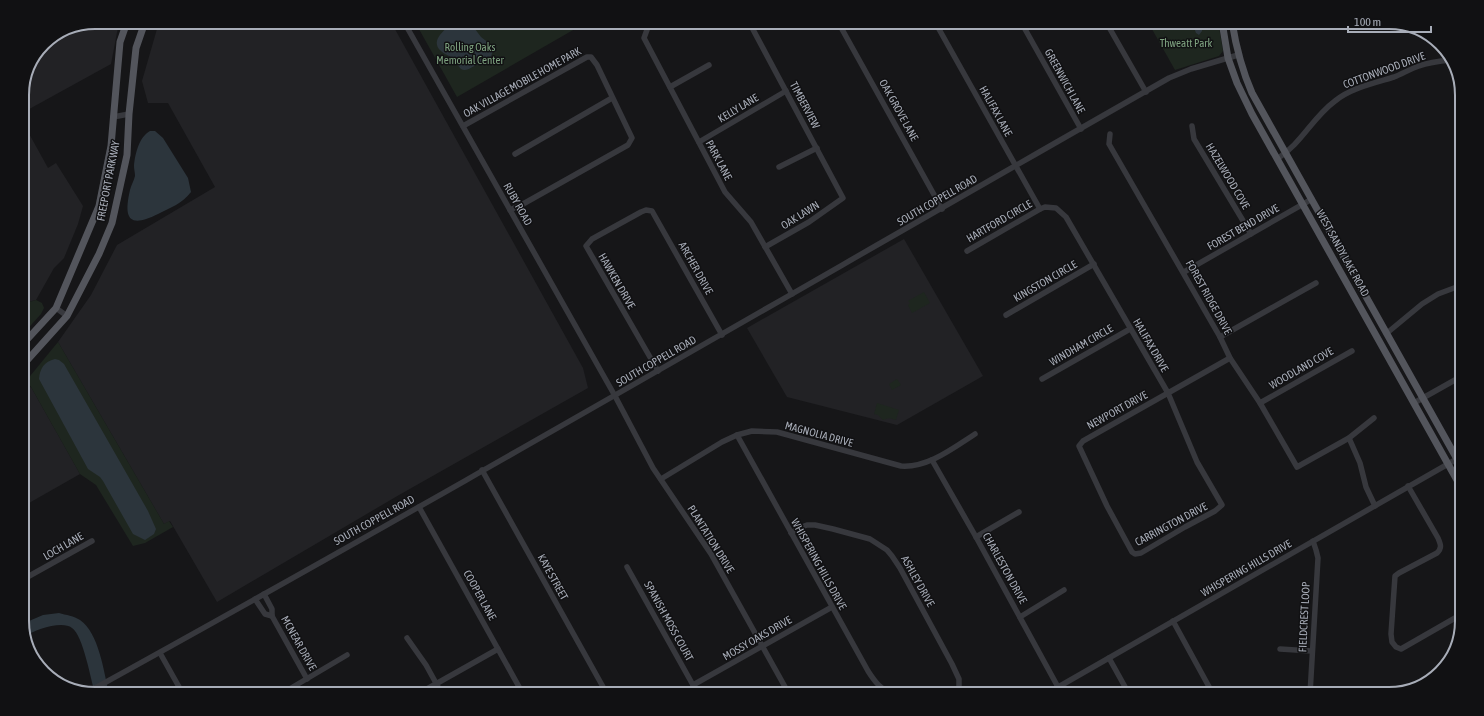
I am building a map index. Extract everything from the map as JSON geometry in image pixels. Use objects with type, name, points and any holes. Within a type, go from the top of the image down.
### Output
[{"type":"main road","name":"FREEPORT PARKWAY","points":[[29,337],[56,308],[99,206],[111,146],[120,42],[125,29]]},
{"type":"main road","name":"FREEPORT PARKWAY","points":[[29,358],[67,316],[99,254],[112,223],[127,156],[129,114],[136,48],[143,29]]},
{"type":"main road","name":"WEST SANDY LAKE ROAD","points":[[1223,29],[1228,58],[1252,114],[1455,476]]},
{"type":"main road","name":"WEST SANDY LAKE ROAD","points":[[1233,29],[1242,70],[1252,93],[1423,398],[1455,450]]},
{"type":"street","name":"RUBY ROAD","points":[[408,29],[614,396]]},
{"type":"street","name":"PARK LANE","points":[[647,29],[644,38],[725,192],[751,222],[792,294]]},
{"type":"street","name":"TIMBERVIEW","points":[[753,29],[843,198]]},
{"type":"street","name":"OAK GROVE LANE","points":[[842,29],[942,209]]},
{"type":"street","name":"HALIFAX LANE","points":[[939,29],[1040,209]]},
{"type":"street","name":"GREENWICH LANE","points":[[1025,29],[1081,129]]},
{"type":"street","points":[[1110,29],[1146,92]]},
{"type":"street","name":"SOUTH COPPELL ROAD","points":[[98,687],[419,507],[1146,92],[1179,74],[1238,55]]},
{"type":"street","name":"OAK VILLAGE MOBILE HOME PARK","points":[[463,126],[587,56],[591,57],[597,66],[632,138],[628,145],[510,210]]},
{"type":"street","name":"COTTONWOOD DRIVE","points":[[1277,159],[1300,140],[1321,114],[1334,101],[1350,92],[1396,76],[1419,66],[1445,61]]},
{"type":"street","points":[[670,86],[710,65]]},
{"type":"street","name":"KELLY LANE","points":[[699,142],[786,91]]},
{"type":"street","points":[[515,154],[612,98]]},
{"type":"street","points":[[113,117],[129,114]]},
{"type":"street","name":"HAZELWOOD COVE","points":[[1192,126],[1194,139],[1250,234]]},
{"type":"street","name":"FOREST RIDGE DRIVE","points":[[1110,134],[1109,144],[1184,272],[1230,358],[1260,403],[1297,467],[1349,438]]},
{"type":"street","points":[[779,167],[817,148]]},
{"type":"street","name":"OAK LAWN","points":[[765,247],[809,222],[843,198]]},
{"type":"street","name":"FOREST BEND DRIVE","points":[[1184,272],[1312,199]]},
{"type":"street","name":"HALIFAX DRIVE","points":[[1040,209],[1045,207],[1056,208],[1066,217],[1094,264],[1168,393],[1198,462],[1222,505],[1215,512]]},
{"type":"street","name":"HARTFORD CIRCLE","points":[[967,251],[1040,209]]},
{"type":"street","name":"HAWKEN DRIVE","points":[[652,211],[646,210],[641,212],[592,239],[586,246],[658,371]]},
{"type":"street","name":"ARCHER DRIVE","points":[[652,211],[722,335]]},
{"type":"street","name":"KINGSTON CIRCLE","points":[[1006,315],[1094,264]]},
{"type":"street","points":[[1220,337],[1316,283]]},
{"type":"street","points":[[1387,333],[1427,300],[1455,287]]},
{"type":"street","points":[[56,308],[67,316]]},
{"type":"street","name":"WINDHAM CIRCLE","points":[[1042,379],[1130,328]]},
{"type":"street","name":"WOODLAND COVE","points":[[1260,403],[1352,351]]},
{"type":"street","name":"NEWPORT DRIVE","points":[[1135,554],[1132,552],[1107,506],[1080,446],[1083,441],[1230,358]]},
{"type":"street","points":[[1414,402],[1455,380]]},
{"type":"street","name":"PLANTATION DRIVE","points":[[614,396],[644,452],[711,554],[785,687]]},
{"type":"street","points":[[1374,418],[1349,438],[1360,463],[1366,487],[1375,506]]},
{"type":"street","name":"MAGNOLIA DRIVE","points":[[661,479],[722,442],[737,435],[752,431],[777,432],[900,466],[910,467],[932,460],[975,434]]},
{"type":"street","name":"WHISPERING HILLS DRIVE","points":[[737,435],[874,681],[882,687]]},
{"type":"street","name":"CHARLESTON DRIVE","points":[[932,460],[1058,687]]},
{"type":"street","name":"WHISPERING HILLS DRIVE","points":[[1058,687],[1455,460]]},
{"type":"street","name":"KAYE STREET","points":[[482,470],[603,687]]},
{"type":"street","points":[[1408,486],[1438,538],[1441,548],[1436,554],[1395,576],[1391,634],[1392,642],[1396,647],[1401,648],[1455,618]]},
{"type":"street","name":"COOPER LANE","points":[[419,507],[519,687]]},
{"type":"street","points":[[976,537],[1019,512]]},
{"type":"street","name":"CARRINGTON DRIVE","points":[[1135,554],[1140,553],[1185,527],[1215,512]]},
{"type":"street","name":"ASHLEY DRIVE","points":[[791,533],[807,525],[823,526],[870,539],[887,550],[900,568],[952,664],[958,679],[959,687]]},
{"type":"street","name":"LOCH LANE","points":[[29,576],[92,541]]},
{"type":"street","name":"FIELDCREST LOOP","points":[[1310,687],[1318,558],[1313,541]]},
{"type":"street","name":"SPANISH MOSS COURT","points":[[627,567],[693,685]]},
{"type":"street","points":[[1020,617],[1064,590]]},
{"type":"street","name":"MCNEAR DRIVE","points":[[264,594],[272,609],[272,616],[307,679]]},
{"type":"street","name":"MCNEAR DRIVE","points":[[255,599],[265,614],[272,616]]},
{"type":"street","name":"MOSSY OAKS DRIVE","points":[[693,685],[832,607]]},
{"type":"street","points":[[1173,621],[1210,687]]},
{"type":"street","points":[[407,638],[426,665],[438,687]]},
{"type":"street","points":[[429,687],[498,649]]},
{"type":"street","points":[[1280,649],[1312,651]]},
{"type":"street","points":[[160,653],[180,687]]},
{"type":"street","points":[[293,687],[347,655]]},
{"type":"street","points":[[1109,658],[1125,687]]},
{"type":"shaded area","points":[[118,29],[111,64],[29,109],[29,90],[31,78],[36,66],[51,45],[62,38],[74,32],[86,30]]},
{"type":"shaded area","points":[[157,29],[395,29],[583,368],[588,388],[399,495],[217,602],[170,521],[164,524],[58,342],[91,295],[117,245],[215,187],[168,103],[148,103],[142,81]]},
{"type":"shaded area","points":[[445,29],[475,29],[481,37],[490,44],[493,51],[490,59],[467,70],[460,68],[452,58],[443,53],[438,47],[438,39]]},
{"type":"shaded area","points":[[1195,29],[1202,29],[1199,35],[1196,33]]},
{"type":"shaded area","points":[[150,131],[155,131],[163,138],[188,178],[191,192],[188,196],[172,207],[148,218],[135,220],[128,214],[128,200],[135,176],[134,166],[137,151],[143,137]]},
{"type":"shaded area","points":[[29,134],[48,168],[56,163],[83,206],[78,224],[64,258],[54,268],[36,300],[29,302]]},
{"type":"shaded area","points":[[904,239],[983,376],[897,425],[787,397],[747,328]]},
{"type":"shaded area","points":[[55,359],[64,364],[148,511],[156,529],[154,534],[145,540],[133,534],[103,481],[100,477],[88,469],[39,379],[43,366]]},
{"type":"shaded area","points":[[31,387],[80,474],[29,503],[29,388]]},
{"type":"shaded area","points":[[59,613],[80,620],[86,626],[92,634],[100,654],[108,687],[93,687],[80,639],[72,628],[68,626],[55,625],[30,634],[29,621],[43,615]]},
{"type":"green space","name":"Rolling Oaks Memorial Center","points":[[419,29],[575,29],[457,97]]},
{"type":"green space","name":"Thweatt Park","points":[[1152,29],[1219,29],[1223,51],[1219,56],[1175,70]]},
{"type":"green space","points":[[924,292],[930,303],[912,313],[908,305],[910,303],[908,301]]},
{"type":"green space","points":[[36,300],[42,303],[44,308],[41,314],[29,327],[29,302]]},
{"type":"green space","points":[[58,342],[164,524],[169,521],[173,527],[145,543],[133,546],[96,485],[80,474],[29,385],[29,377]]},
{"type":"green space","points":[[897,379],[901,385],[892,390],[889,384]]},
{"type":"green space","points":[[877,403],[899,410],[896,420],[889,418],[883,420],[878,415],[874,414]]}]
